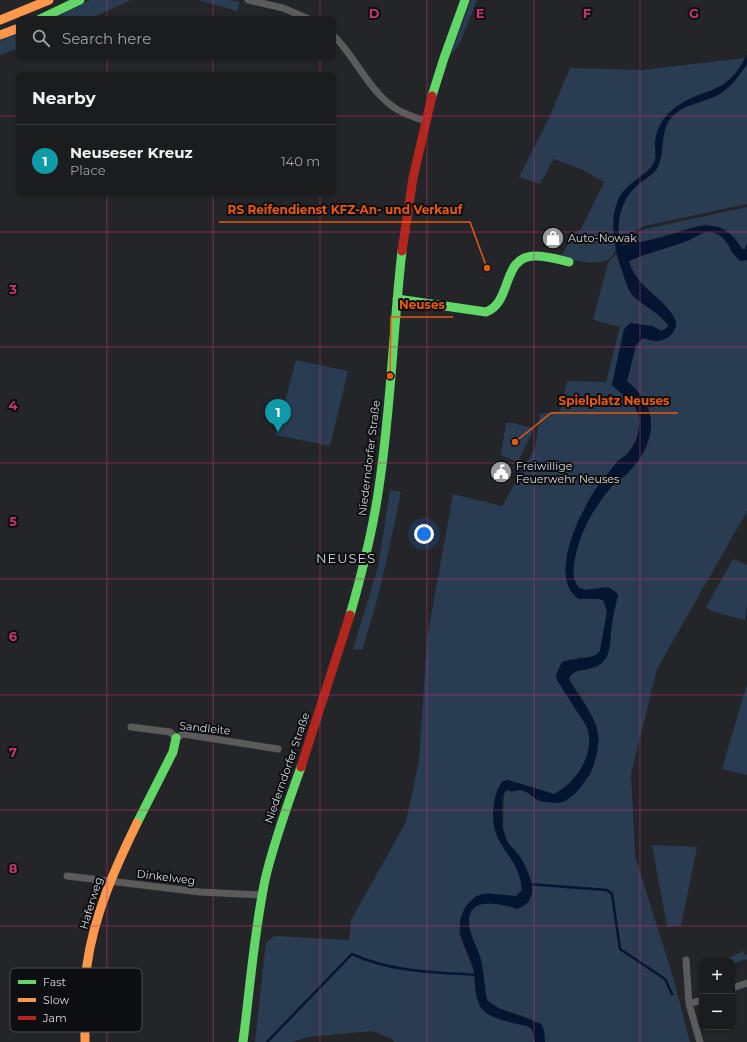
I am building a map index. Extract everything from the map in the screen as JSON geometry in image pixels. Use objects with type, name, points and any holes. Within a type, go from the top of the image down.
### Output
[{"type":"main road","points":[[0,20],[49,0]]},
{"type":"main road","points":[[46,16],[80,0]]},
{"type":"main road","name":"Niederndorfer Straße","points":[[243,1042],[252,960],[263,895],[278,831],[308,746],[359,584],[380,486],[403,237],[411,186],[425,121],[447,44],[465,0]]},
{"type":"main road","points":[[0,35],[16,29]]},
{"type":"main road","points":[[397,299],[493,312],[498,306],[508,278],[518,262],[523,258],[542,256],[569,262]]},
{"type":"main road","name":"Haferweg","points":[[88,968],[89,954],[109,881],[173,752],[176,738]]},
{"type":"street","points":[[248,0],[283,8],[302,16]]},
{"type":"street","points":[[336,38],[345,47],[373,86],[388,102],[398,110],[425,121]]},
{"type":"street","name":"Sandleite","points":[[131,727],[170,732],[176,738],[183,734],[278,749]]},
{"type":"street","name":"Dinkelweg","points":[[67,876],[200,892],[263,895]]},
{"type":"street","points":[[686,960],[689,1004],[700,1042]]},
{"type":"street","points":[[735,987],[747,983]]},
{"type":"street","points":[[689,1004],[699,1001]]},
{"type":"shaded area","points":[[90,0],[131,0],[96,16],[57,16]]},
{"type":"shaded area","points":[[198,0],[231,0],[240,2],[237,11]]},
{"type":"shaded area","points":[[471,0],[477,0],[461,41],[450,57]]},
{"type":"shaded area","points":[[16,34],[16,49],[0,55],[0,41]]},
{"type":"shaded area","points":[[747,54],[747,64],[727,89],[712,98],[681,109],[670,119],[663,138],[662,153],[658,167],[628,195],[619,220],[619,238],[622,246],[661,238],[695,228],[715,226],[725,230],[734,237],[742,249],[745,249],[747,244],[747,260],[741,261],[737,258],[720,235],[708,232],[702,233],[682,243],[629,261],[637,278],[670,312],[675,319],[676,324],[670,336],[663,340],[657,341],[643,338],[636,345],[627,381],[646,403],[650,415],[651,426],[649,438],[645,450],[637,461],[628,473],[617,481],[607,492],[589,519],[577,548],[575,558],[574,573],[578,587],[589,590],[609,588],[614,590],[618,595],[612,620],[609,649],[606,658],[599,665],[575,672],[569,679],[595,723],[598,739],[596,757],[584,783],[572,796],[563,802],[557,803],[540,801],[522,790],[507,790],[505,792],[502,805],[502,822],[504,833],[507,841],[519,855],[527,870],[532,885],[532,893],[530,899],[525,905],[517,909],[502,905],[486,904],[479,905],[473,909],[470,915],[470,929],[481,960],[487,1000],[498,1008],[541,1024],[544,1030],[545,1042],[535,1042],[532,1029],[527,1026],[496,1018],[485,1012],[479,1005],[476,995],[474,970],[461,935],[460,920],[465,908],[470,901],[477,896],[491,894],[516,896],[522,890],[520,877],[516,867],[499,841],[495,830],[493,818],[494,803],[497,791],[503,781],[508,780],[554,794],[570,783],[577,775],[587,757],[589,737],[587,727],[557,680],[556,675],[562,662],[587,658],[600,651],[607,612],[604,601],[599,599],[579,599],[570,589],[566,575],[566,559],[576,525],[592,495],[616,463],[629,453],[638,435],[638,412],[632,403],[612,385],[624,329],[630,323],[652,326],[662,331],[669,326],[657,314],[634,297],[628,287],[615,246],[613,226],[616,206],[620,196],[628,186],[647,171],[654,162],[656,156],[656,135],[665,117],[683,102],[722,85],[731,78]]},
{"type":"shaded area","points":[[745,58],[737,71],[721,86],[683,103],[671,112],[655,145],[656,154],[653,166],[629,187],[618,203],[614,220],[614,239],[616,250],[610,258],[602,262],[591,262],[561,257],[573,234],[581,229],[604,182],[583,170],[554,159],[540,184],[519,177],[549,118],[570,68],[642,70]]},
{"type":"shaded area","points":[[747,64],[747,204],[644,226],[627,236],[621,242],[619,234],[619,217],[622,209],[629,194],[634,188],[640,182],[653,174],[657,169],[665,131],[670,119],[685,107],[719,94],[732,82]]},
{"type":"shaded area","points":[[747,207],[747,244],[745,249],[742,249],[737,241],[705,224],[635,244],[629,243],[628,239],[645,229]]},
{"type":"shaded area","points":[[706,232],[719,235],[724,239],[736,257],[741,261],[747,260],[747,511],[657,669],[631,774],[635,856],[673,977],[690,1042],[545,1042],[542,1031],[537,1024],[530,1019],[495,1006],[487,1000],[481,960],[472,938],[469,924],[470,915],[473,909],[479,905],[494,904],[517,909],[529,902],[519,856],[508,843],[503,828],[504,793],[507,790],[511,792],[522,790],[541,801],[558,803],[566,801],[574,794],[591,773],[599,740],[597,728],[585,703],[569,679],[576,671],[587,670],[609,649],[612,622],[618,595],[608,587],[585,590],[578,587],[574,573],[575,558],[584,528],[595,508],[607,490],[617,480],[627,474],[637,463],[644,451],[648,439],[650,427],[649,414],[638,391],[627,381],[636,345],[643,338],[656,342],[667,337],[675,328],[673,316],[643,285],[634,273],[629,261]]},
{"type":"shaded area","points":[[616,254],[625,280],[669,326],[662,332],[652,326],[623,333],[612,385],[631,403],[638,413],[640,426],[638,435],[629,451],[604,478],[584,510],[571,543],[567,560],[566,575],[570,589],[579,599],[599,599],[604,601],[607,612],[600,651],[590,657],[579,657],[557,680],[587,727],[589,747],[587,757],[577,775],[570,783],[554,794],[508,780],[503,781],[497,793],[493,819],[500,840],[516,868],[520,878],[522,890],[516,896],[482,894],[461,917],[459,933],[473,969],[476,994],[489,1015],[527,1026],[532,1029],[535,1042],[394,1042],[392,1039],[372,1031],[308,1037],[291,1042],[255,1042],[266,942],[275,936],[349,940],[351,920],[406,822],[419,761],[427,639],[453,494],[502,506],[535,448],[540,414],[560,411],[567,381],[606,382],[620,327],[593,320],[608,263]]},
{"type":"shaded area","points":[[296,360],[348,371],[330,446],[276,435]]},
{"type":"shaded area","points":[[506,423],[514,423],[534,429],[518,462],[501,455]]},
{"type":"shaded area","points":[[390,490],[401,492],[384,572],[362,650],[353,649],[378,567]]},
{"type":"shaded area","points":[[733,559],[747,565],[747,603],[745,620],[711,611],[706,607]]},
{"type":"shaded area","points":[[747,683],[747,775],[722,769]]},
{"type":"shaded area","points":[[652,845],[697,847],[681,926],[667,927]]},
{"type":"shaded area","points":[[747,949],[743,952],[745,955],[747,954],[747,959],[735,963],[735,958],[728,958]]},
{"type":"waterway","points":[[528,884],[607,890],[612,894],[620,949],[665,979],[672,994]]},
{"type":"waterway","points":[[267,1042],[352,954],[367,960],[397,968],[477,975]]},
{"type":"traffic: fast","points":[[46,16],[80,0]]},
{"type":"traffic: fast","points":[[432,96],[465,0]]},
{"type":"traffic: fast","points":[[350,615],[367,551],[379,487],[389,399],[402,251]]},
{"type":"traffic: fast","points":[[397,299],[486,312],[494,307],[500,299],[512,271],[517,263],[524,258],[535,256],[569,262]]},
{"type":"traffic: fast","points":[[137,823],[173,752],[176,738]]},
{"type":"traffic: fast","points":[[243,1042],[255,940],[265,880],[277,837],[301,767]]},
{"type":"traffic: slow","points":[[0,20],[49,0]]},
{"type":"traffic: slow","points":[[0,35],[16,29]]},
{"type":"traffic: slow","points":[[87,968],[90,946],[106,892],[137,823]]},
{"type":"traffic: slow","points":[[85,1032],[85,1042]]},
{"type":"traffic: jam","points":[[402,251],[413,178],[432,96]]},
{"type":"traffic: jam","points":[[301,767],[350,615]]},
{"type":"place","name":"Auto-Nowak","points":[[553,238]]},
{"type":"place","name":"RS Reifendienst KFZ-An- und Verkauf","points":[[487,268]]},
{"type":"place","name":"Neuses","points":[[390,376]]},
{"type":"place","name":"Neuseser Kreuz","points":[[278,432]]},
{"type":"place","name":"Spielplatz Neuses","points":[[515,442]]},
{"type":"place","name":"Freiwillige Feuerwehr Neuses","points":[[501,472]]},
{"type":"district","name":"NEUSES","points":[[346,558]]}]
